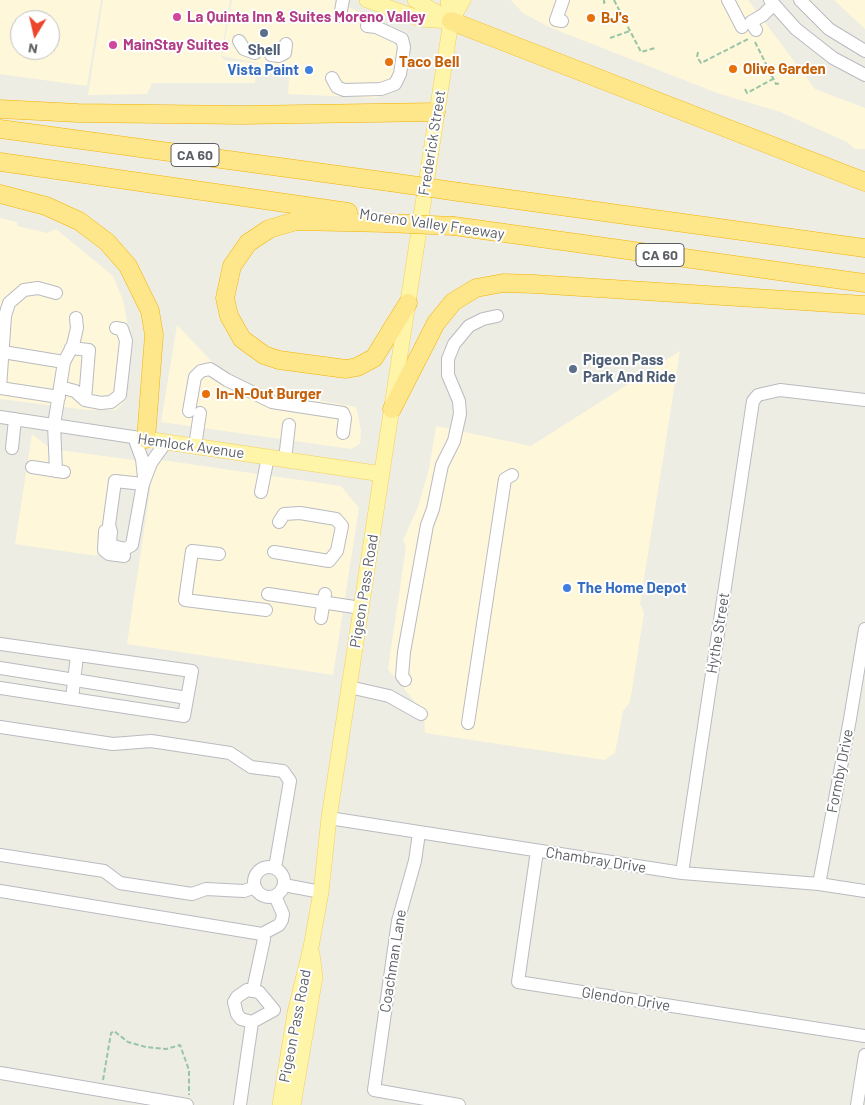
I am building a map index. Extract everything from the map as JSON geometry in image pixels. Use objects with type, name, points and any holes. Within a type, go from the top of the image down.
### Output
[{"type":"highway","points":[[451,21],[865,182]]},
{"type":"highway","points":[[0,109],[78,113],[242,115],[436,112]]},
{"type":"highway","name":"CA 60","points":[[0,130],[865,248]]},
{"type":"highway","name":"Moreno Valley Freeway","points":[[0,162],[386,220],[454,226],[865,283]]},
{"type":"highway","points":[[0,194],[46,206],[79,221],[107,242],[128,266],[150,311],[154,336],[140,438]]},
{"type":"highway","points":[[386,220],[296,221],[269,229],[248,243],[232,266],[226,298],[229,316],[242,339],[264,355],[279,360],[346,369],[362,365],[374,358],[408,303]]},
{"type":"highway","points":[[392,409],[436,323],[454,302],[476,288],[503,283],[534,284],[865,305]]},
{"type":"main road","points":[[367,0],[421,19],[451,21]]},
{"type":"main road","points":[[415,0],[451,21]]},
{"type":"main road","name":"Frederick Street","points":[[418,235],[451,21],[448,0]]},
{"type":"main road","name":"Frederick Street","points":[[451,21],[463,0]]},
{"type":"main road","name":"Pigeon Pass Road","points":[[280,1105],[295,1013],[311,947],[321,892],[329,818],[418,235]]},
{"type":"main road","name":"Hemlock Avenue","points":[[140,438],[382,474]]},
{"type":"main road","name":"Pigeon Pass Road","points":[[293,1105],[315,977],[311,947]]},
{"type":"street","points":[[340,16],[343,0]]},
{"type":"street","points":[[562,21],[556,20],[563,0]]},
{"type":"street","points":[[728,0],[742,27]]},
{"type":"street","points":[[800,0],[830,30],[865,51]]},
{"type":"street","points":[[756,30],[751,22],[763,15],[772,2],[796,29],[833,58],[865,75]]},
{"type":"street","points":[[332,78],[336,87],[344,90],[381,89],[395,84],[400,74],[404,47],[402,39],[376,27],[368,26]]},
{"type":"street","points":[[239,42],[244,48],[255,53]]},
{"type":"street","points":[[271,55],[279,56],[285,53],[286,44]]},
{"type":"street","points":[[56,293],[38,288],[24,290],[9,302],[5,316],[4,352],[0,383],[60,392],[75,391],[85,400],[111,402],[120,395],[126,341],[122,330],[116,328]]},
{"type":"street","points":[[405,680],[402,676],[404,652],[427,525],[433,509],[442,465],[454,441],[460,414],[459,401],[448,375],[448,359],[454,344],[469,326],[482,318],[497,316]]},
{"type":"street","points":[[32,467],[60,471],[54,425],[64,362],[71,348],[77,328],[76,318]]},
{"type":"street","points":[[71,348],[89,350],[85,400]]},
{"type":"street","points":[[4,352],[64,362]]},
{"type":"street","points":[[195,446],[195,377],[201,371],[210,369],[227,380],[272,402],[343,413],[345,418],[343,433]]},
{"type":"street","name":"Hythe Street","points":[[682,873],[751,408],[758,395],[780,390],[865,400]]},
{"type":"street","name":"Hemlock Avenue","points":[[0,417],[140,438]]},
{"type":"street","points":[[12,448],[15,419]]},
{"type":"street","points":[[285,459],[289,425]]},
{"type":"street","points":[[140,438],[144,481]]},
{"type":"street","points":[[144,481],[115,482],[109,525],[111,532],[110,541],[113,546],[125,549],[132,545],[144,481],[151,463],[166,442]]},
{"type":"street","points":[[261,492],[268,457]]},
{"type":"street","points":[[468,723],[505,479],[512,475]]},
{"type":"street","points":[[274,552],[329,561],[336,551],[342,526],[336,520],[300,513],[284,514],[279,522]]},
{"type":"street","points":[[219,554],[192,551],[185,600],[266,610]]},
{"type":"street","points":[[268,594],[324,598],[361,608]]},
{"type":"street","points":[[321,618],[324,598]]},
{"type":"street","name":"Formby Drive","points":[[819,884],[865,629]]},
{"type":"street","points":[[0,644],[192,671],[184,716],[0,688]]},
{"type":"street","points":[[72,699],[77,655]]},
{"type":"street","points":[[0,668],[187,698]]},
{"type":"street","points":[[349,687],[389,696],[421,714]]},
{"type":"street","points":[[0,727],[113,744],[151,741],[230,753],[251,767],[284,772],[290,781],[275,868]]},
{"type":"street","name":"Chambray Drive","points":[[329,818],[682,873],[819,884],[865,891]]},
{"type":"street","name":"Coachman Lane","points":[[419,833],[415,860],[399,913],[374,1090],[459,1105]]},
{"type":"street","name":"Glendon Drive","points":[[537,851],[518,982],[865,1036]]},
{"type":"street","points":[[0,855],[104,871],[120,883],[192,894],[206,889],[244,891],[255,887]]},
{"type":"street","points":[[269,866],[275,868],[283,876],[286,885],[275,896],[263,896],[253,882],[258,871],[269,866]]},
{"type":"street","points":[[286,885],[321,892]]},
{"type":"street","points":[[0,891],[262,934],[279,925],[282,920],[283,914],[275,896]]},
{"type":"street","points":[[253,990],[264,939],[262,934]]},
{"type":"street","points":[[274,1010],[259,992],[253,990],[241,992],[234,1002],[237,1014],[241,1019],[252,1022],[274,1010],[295,1013]]},
{"type":"street","points":[[240,1105],[252,1022]]},
{"type":"street","points":[[857,1105],[865,1055]]},
{"type":"street","points":[[0,1073],[99,1090],[188,1101]]},
{"type":"path","points":[[614,0],[641,52],[655,48]]},
{"type":"path","points":[[615,13],[619,10]]},
{"type":"path","points":[[610,38],[630,31]]},
{"type":"path","points":[[698,52],[697,56],[701,64],[752,37],[776,84],[781,83]]},
{"type":"path","points":[[745,89],[747,93],[774,79]]},
{"type":"path","points":[[99,1090],[112,1031],[132,1044],[146,1047],[166,1048],[180,1044],[189,1070],[188,1101]]},
{"type":"shaded area","points":[[0,0],[101,0],[87,86],[0,74]]},
{"type":"shaded area","points":[[103,0],[230,0],[221,56],[224,60],[264,64],[222,56],[232,0],[334,0],[378,21],[409,39],[406,68],[400,88],[376,98],[288,94],[290,68],[270,65],[269,73],[256,75],[255,83],[152,83],[147,94],[88,95]]},
{"type":"shaded area","points":[[511,0],[748,0],[815,89],[865,108],[865,149],[855,149],[847,142],[780,112],[717,93],[549,27],[523,13]]},
{"type":"shaded area","points":[[834,0],[865,0],[865,29]]},
{"type":"shaded area","points":[[0,218],[17,222],[17,226],[48,233],[56,229],[113,276],[123,300],[131,342],[126,400],[116,410],[87,410],[0,399]]},
{"type":"shaded area","points":[[177,325],[216,366],[229,376],[255,389],[356,407],[361,430],[360,444],[351,449],[161,422]]},
{"type":"shaded area","points":[[680,351],[640,604],[644,613],[630,702],[623,711],[615,753],[605,760],[425,733],[424,709],[419,707],[388,669],[406,547],[403,540],[418,507],[429,469],[436,426],[531,446]]},
{"type":"shaded area","points":[[32,434],[51,449],[134,460],[155,459],[341,486],[359,508],[333,675],[127,644],[151,484],[136,487],[108,484],[97,556],[15,544]]},
{"type":"place","name":"La Quinta Inn & Suites Moreno Valley","points":[[177,17]]},
{"type":"place","name":"BJ's","points":[[591,18]]},
{"type":"place","name":"Shell","points":[[264,33]]},
{"type":"place","name":"MainStay Suites","points":[[113,45]]},
{"type":"place","name":"Taco Bell","points":[[389,62]]},
{"type":"place","name":"Olive Garden","points":[[733,69]]},
{"type":"place","name":"Vista Paint","points":[[309,70]]},
{"type":"place","name":"Pigeon Pass Park And Ride","points":[[573,369]]},
{"type":"place","name":"In-N-Out Burger","points":[[206,394]]},
{"type":"place","name":"The Home Depot","points":[[567,588]]}]
